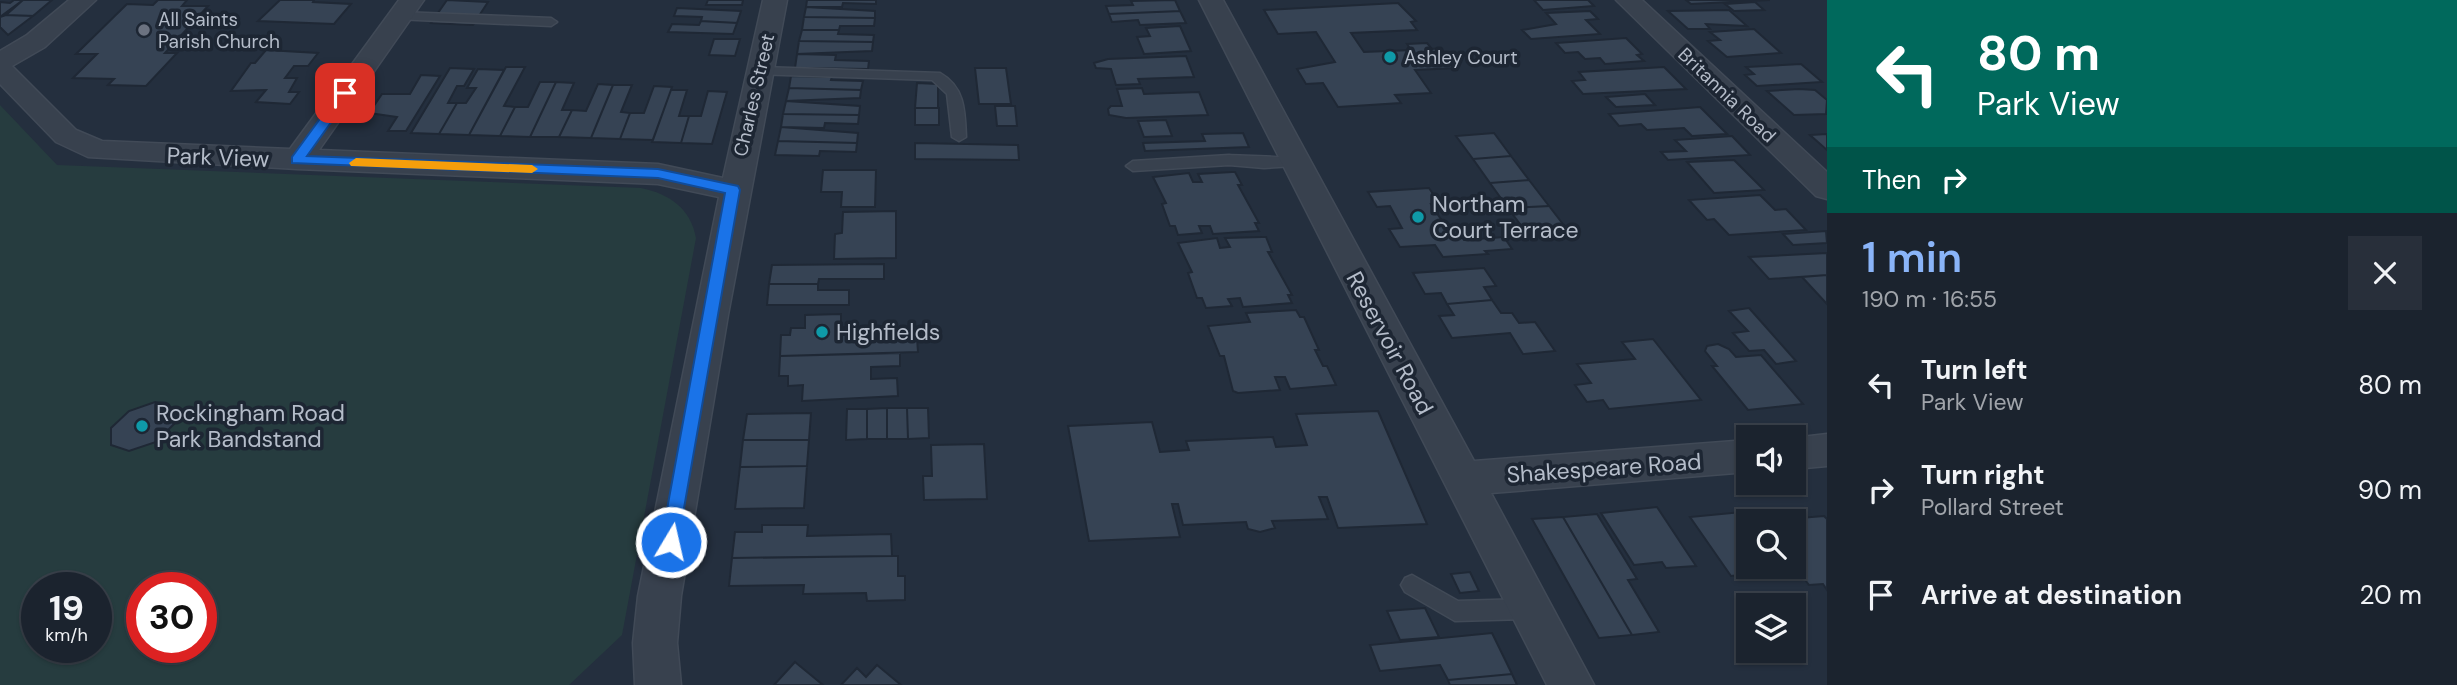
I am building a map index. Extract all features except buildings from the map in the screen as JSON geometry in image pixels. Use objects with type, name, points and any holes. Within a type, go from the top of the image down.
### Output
[{"type":"street","points":[[0,62],[36,41],[85,0]]},
{"type":"street","name":"Charles Street","points":[[733,190],[775,0]]},
{"type":"street","name":"Reservoir Road","points":[[1211,0],[1571,685]]},
{"type":"street","name":"Britannia Road","points":[[1628,0],[1827,189]]},
{"type":"street","points":[[297,160],[406,8]]},
{"type":"street","name":"Park View","points":[[0,69],[66,136],[98,150],[658,174],[733,190]]},
{"type":"street","points":[[657,678],[658,619],[733,190]]},
{"type":"street","points":[[1806,452],[1827,450]]},
{"type":"street","name":"Shakespeare Road","points":[[1461,479],[1736,457]]},
{"type":"lane","points":[[406,8],[551,22]]},
{"type":"lane","points":[[760,71],[935,76],[947,81],[957,95],[959,138]]},
{"type":"lane","points":[[1133,166],[1229,160],[1294,162]]},
{"type":"lane","points":[[1412,584],[1455,611],[1529,609]]},
{"type":"green space","points":[[0,105],[57,165],[641,188],[661,194],[678,204],[689,219],[696,238],[622,635],[569,685],[0,685]]},
{"type":"slow traffic","points":[[356,163],[532,169]]},
{"type":"place","name":"All Saints Parish Church","points":[[144,30]]},
{"type":"place","name":"Ashley Court","points":[[1390,57]]},
{"type":"place","name":"Northam Court Terrace","points":[[1418,217]]},
{"type":"place","name":"Highfields","points":[[822,332]]},
{"type":"place","name":"Rockingham Road Park Bandstand","points":[[142,426]]},
{"type":"route","points":[[345,93],[297,160],[658,174],[733,190],[671,542]]}]
